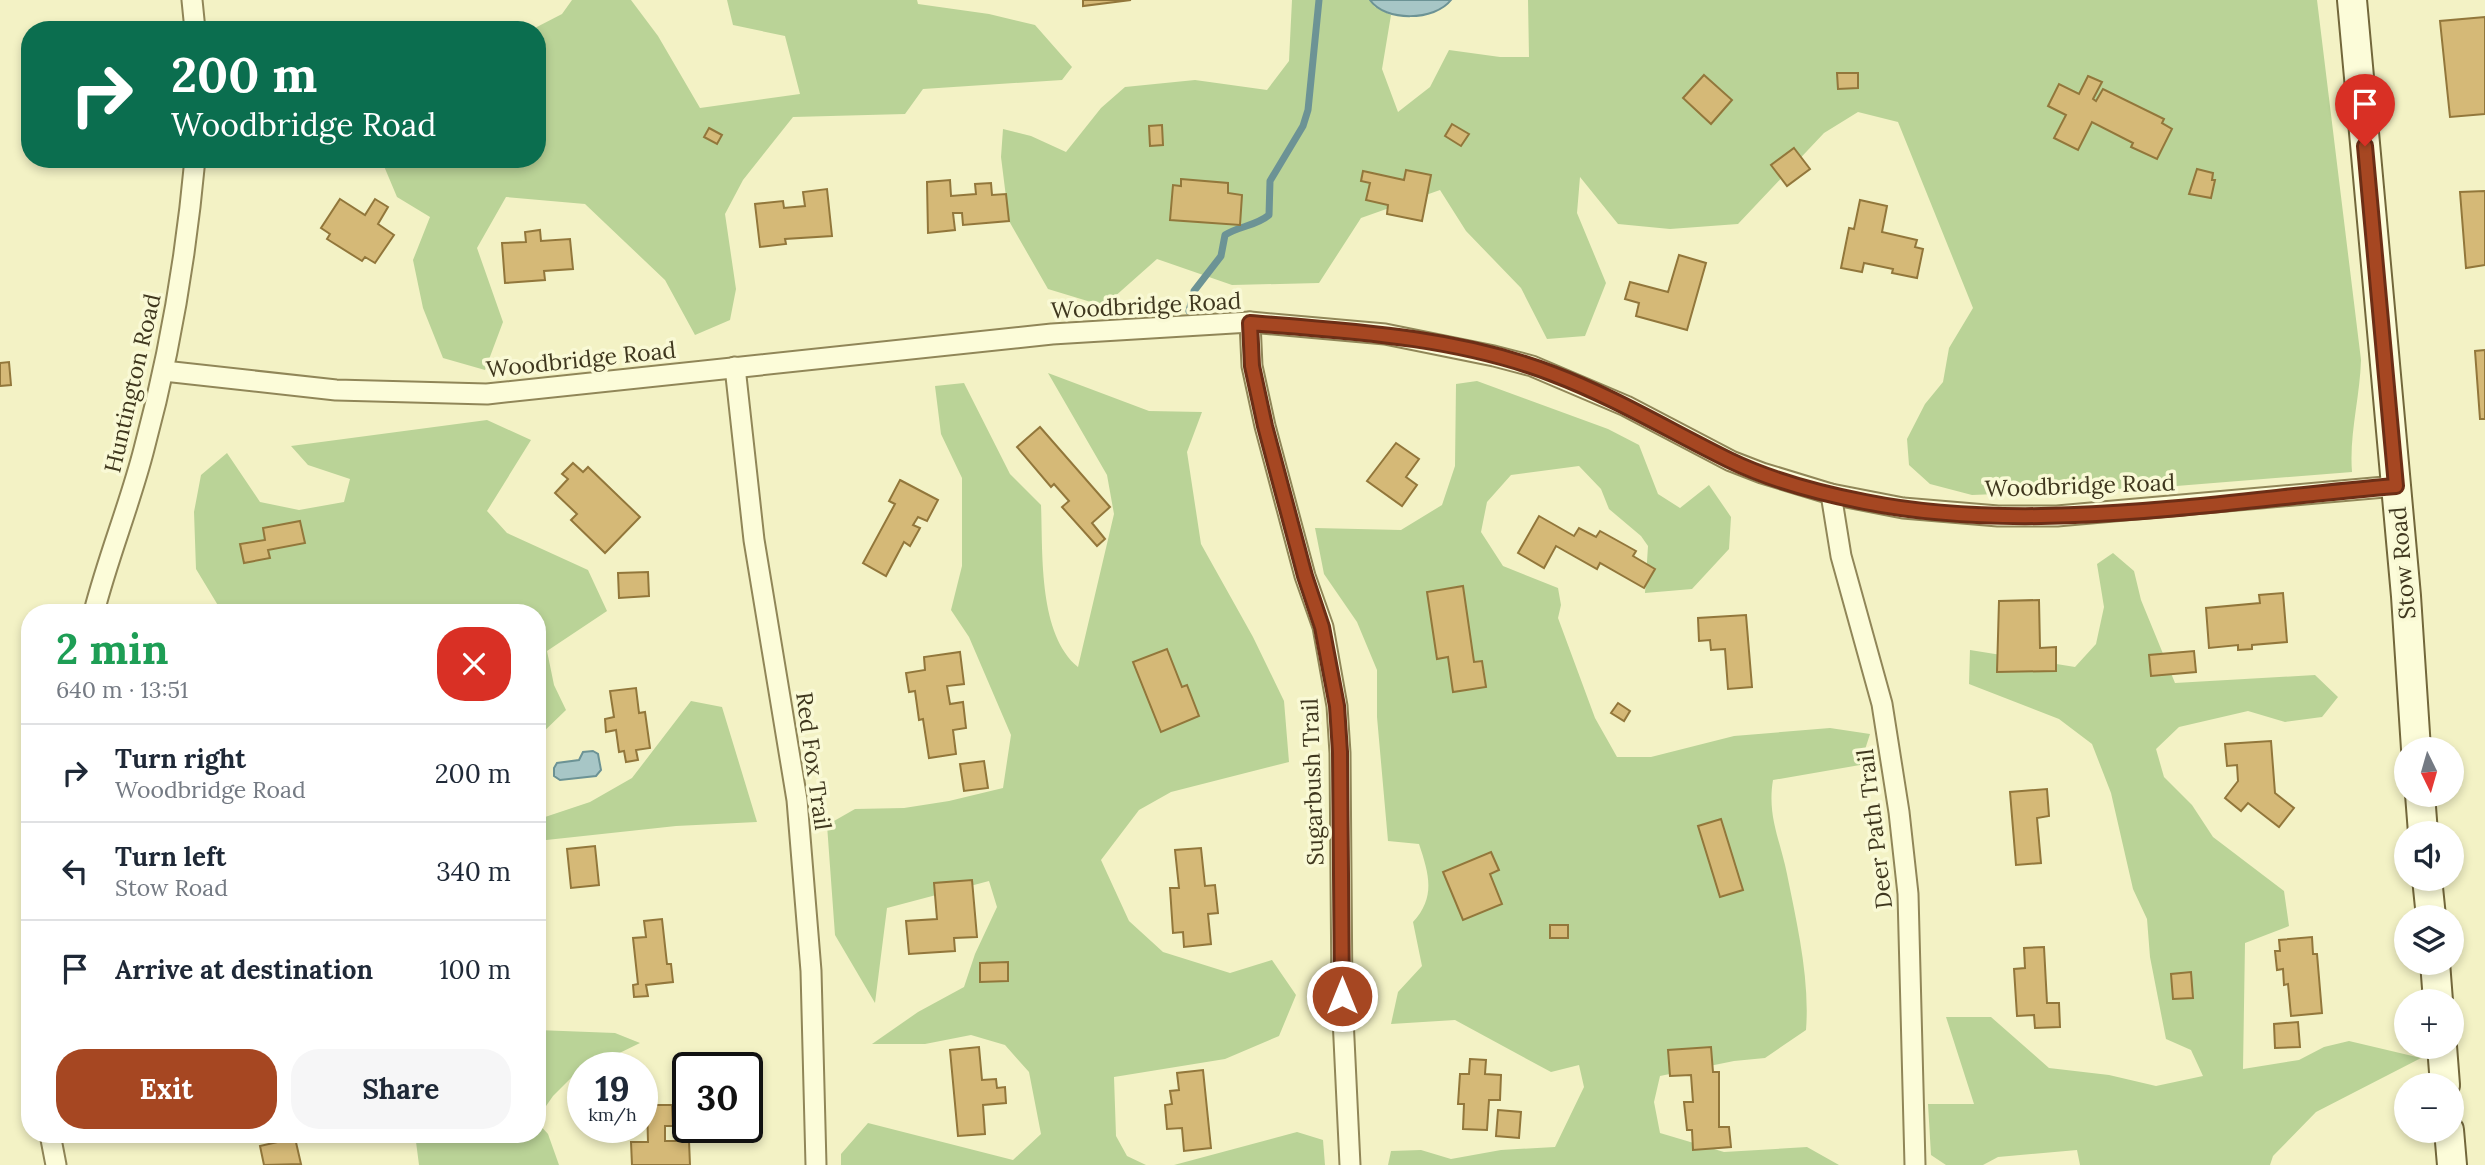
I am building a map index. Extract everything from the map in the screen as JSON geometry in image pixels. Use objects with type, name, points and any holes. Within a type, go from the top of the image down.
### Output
[{"type":"street","points":[[192,0],[193,21]]},
{"type":"street","name":"Stow Road","points":[[2352,0],[2396,486],[2415,737]]},
{"type":"street","name":"Huntington Road","points":[[96,604],[143,453],[164,372],[188,233],[194,168]]},
{"type":"street","name":"Woodbridge Road","points":[[164,372],[336,390],[487,394],[1052,334],[1250,323],[1385,334],[1532,366],[1626,406],[1731,461],[1867,503],[1937,512],[2057,516],[2396,486]]},
{"type":"street","name":"Sugarbush Trail","points":[[1250,323],[1252,366],[1265,426],[1305,576],[1322,627],[1337,706],[1340,752],[1342,996],[1350,1165]]},
{"type":"street","name":"Red Fox Trail","points":[[735,367],[754,540],[797,800],[811,971],[816,1165]]},
{"type":"street","name":"Deer Path Trail","points":[[1831,494],[1841,556],[1882,704],[1899,812],[1908,894],[1915,1165]]},
{"type":"street","points":[[51,1143],[55,1165]]},
{"type":"street","points":[[2450,1143],[2452,1165]]},
{"type":"green space","points":[[572,0],[631,0],[658,36],[700,108],[800,94],[785,36],[733,25],[727,0],[917,0],[918,4],[989,14],[1035,25],[1072,67],[1062,80],[923,89],[905,114],[793,117],[743,180],[725,214],[736,289],[730,320],[695,335],[665,280],[585,204],[506,197],[477,248],[503,322],[485,370],[443,358],[423,308],[413,260],[430,217],[397,197],[385,168],[546,168],[546,22],[562,14]]},
{"type":"green space","points":[[1292,0],[1370,0],[1375,7],[1391,15],[1382,69],[1398,112],[1430,87],[1449,50],[1500,57],[1529,57],[1528,0],[2317,0],[2361,360],[2352,444],[2352,472],[2164,487],[1972,495],[1930,484],[1909,465],[1907,439],[1925,404],[1943,382],[1949,348],[1973,308],[1898,122],[1858,112],[1824,133],[1738,224],[1670,229],[1618,224],[1580,177],[1577,213],[1606,283],[1585,336],[1547,339],[1521,288],[1466,231],[1440,190],[1361,218],[1319,283],[1232,285],[1157,259],[1104,306],[1048,289],[1009,221],[1001,157],[1003,129],[1031,136],[1066,152],[1101,108],[1125,87],[1195,80],[1267,90],[1289,61]]},
{"type":"green space","points":[[1048,373],[1149,411],[1202,412],[1187,452],[1201,544],[1253,637],[1284,701],[1289,762],[1171,792],[1139,810],[1101,860],[1129,921],[1163,952],[1230,973],[1272,960],[1296,995],[1279,1036],[1225,1059],[1114,1077],[1116,1136],[1127,1156],[1146,1165],[841,1165],[841,1154],[868,1123],[1013,1160],[1041,1134],[1029,1072],[1005,1045],[971,1035],[925,1044],[872,1044],[918,1012],[964,987],[975,954],[997,907],[989,881],[887,908],[875,1003],[835,935],[827,825],[855,809],[904,808],[1003,788],[1011,735],[969,637],[951,610],[962,566],[962,478],[941,434],[935,386],[964,383],[1010,474],[1041,505],[1043,569],[1049,614],[1065,653],[1078,667],[1114,514],[1107,475]]},
{"type":"green space","points":[[1477,381],[1608,429],[1639,445],[1658,494],[1680,508],[1709,485],[1731,517],[1729,549],[1692,589],[1645,593],[1648,546],[1641,536],[1609,509],[1601,489],[1579,466],[1511,475],[1487,502],[1481,532],[1503,566],[1558,588],[1561,605],[1558,618],[1595,718],[1617,757],[1651,757],[1734,736],[1830,728],[1870,734],[1860,765],[1773,780],[1773,816],[1791,893],[1804,971],[1806,1030],[1765,1058],[1734,1061],[1660,1076],[1654,1102],[1660,1133],[1724,1152],[1807,1147],[1839,1165],[1388,1165],[1391,1151],[1421,1150],[1451,1159],[1501,1150],[1555,1147],[1584,1087],[1579,1065],[1551,1072],[1455,1020],[1391,1024],[1398,992],[1422,966],[1413,922],[1428,894],[1428,875],[1419,844],[1388,841],[1377,717],[1377,670],[1357,622],[1324,574],[1315,528],[1401,530],[1442,505],[1455,466],[1456,384]]},
{"type":"green space","points":[[487,420],[531,440],[487,511],[507,533],[588,570],[607,611],[547,651],[554,685],[566,710],[546,729],[546,604],[217,604],[196,569],[194,512],[201,475],[227,453],[260,502],[299,510],[344,502],[350,479],[308,465],[291,446]]},
{"type":"green space","points":[[2113,553],[2134,571],[2141,600],[2175,683],[2315,675],[2338,697],[2322,717],[2285,722],[2248,711],[2179,727],[2156,749],[2164,777],[2192,805],[2213,837],[2284,891],[2289,926],[2245,943],[2243,1069],[2299,1060],[2324,1047],[2349,1041],[2394,1052],[2394,1059],[2419,1059],[2316,1112],[2273,1156],[2270,1165],[2080,1165],[2077,1150],[1998,1157],[1983,1165],[1946,1165],[1931,1155],[1928,1104],[1974,1104],[1946,1017],[1991,1017],[2049,1068],[2109,1075],[2156,1086],[2203,1076],[2191,1050],[2166,1039],[2150,957],[2147,919],[2133,889],[2111,793],[2092,744],[2059,719],[1969,684],[1970,650],[2075,667],[2096,644],[2104,607],[2097,564]]},
{"type":"green space","points":[[691,701],[722,707],[757,822],[676,826],[546,840],[546,817],[590,802],[632,778]]},
{"type":"green space","points":[[546,1030],[615,1033],[640,1043],[622,1052],[567,1052],[567,1082],[546,1106]]},
{"type":"green space","points":[[546,1132],[559,1165],[419,1165],[416,1143],[546,1143]]},
{"type":"green space","points":[[1297,1132],[1323,1140],[1325,1165],[1174,1165]]},
{"type":"water","points":[[1370,0],[1451,0],[1434,12],[1410,16],[1387,12]]},
{"type":"water","points":[[593,751],[598,754],[601,770],[596,776],[560,780],[554,776],[557,763],[579,760],[583,752]]},
{"type":"building","points":[[1083,0],[1131,0],[1083,6]]},
{"type":"building","points":[[2485,17],[2485,114],[2450,117],[2440,21]]},
{"type":"building","points":[[1837,73],[1858,73],[1858,88],[1838,89]]},
{"type":"building","points":[[1704,75],[1732,100],[1711,124],[1683,98]]},
{"type":"building","points":[[2088,76],[2102,82],[2093,99],[2096,101],[2103,89],[2164,119],[2162,123],[2172,129],[2157,159],[2131,147],[2133,143],[2092,122],[2078,150],[2054,138],[2066,115],[2048,106],[2059,84],[2079,94]]},
{"type":"building","points":[[1452,124],[1469,134],[1461,146],[1445,136]]},
{"type":"building","points":[[1162,125],[1163,145],[1150,146],[1149,126]]},
{"type":"building","points":[[709,128],[722,135],[717,144],[704,137]]},
{"type":"building","points":[[1794,148],[1810,169],[1787,186],[1771,165]]},
{"type":"building","points":[[2197,169],[2213,173],[2212,180],[2215,180],[2211,198],[2189,194]]},
{"type":"building","points":[[1406,170],[1431,175],[1422,221],[1387,214],[1388,205],[1366,200],[1370,183],[1361,181],[1363,171],[1404,180]]},
{"type":"building","points":[[1181,179],[1228,183],[1228,193],[1242,195],[1240,225],[1170,220],[1173,185],[1181,186]]},
{"type":"building","points":[[950,180],[951,196],[976,194],[975,184],[991,183],[992,195],[1006,194],[1009,221],[963,225],[962,213],[953,213],[955,230],[928,233],[927,182]]},
{"type":"building","points":[[827,189],[832,236],[785,239],[786,244],[760,247],[755,204],[783,201],[784,208],[805,206],[803,192]]},
{"type":"building","points":[[2485,191],[2485,265],[2466,268],[2460,192]]},
{"type":"building","points":[[340,199],[365,215],[375,199],[388,207],[378,224],[394,235],[375,263],[365,257],[362,261],[327,239],[330,234],[321,228]]},
{"type":"building","points":[[1860,200],[1887,206],[1882,232],[1917,240],[1915,247],[1923,249],[1917,278],[1892,273],[1893,269],[1864,263],[1862,272],[1841,268],[1849,228],[1854,229]]},
{"type":"building","points":[[540,230],[541,241],[570,239],[573,269],[544,271],[545,280],[505,283],[502,243],[526,242],[525,232]]},
{"type":"building","points":[[1679,255],[1706,263],[1687,330],[1636,316],[1639,303],[1625,299],[1630,282],[1668,292]]},
{"type":"building","points":[[2485,350],[2485,419],[2480,419],[2475,351]]},
{"type":"building","points":[[9,362],[11,385],[0,386],[0,363]]},
{"type":"building","points":[[1040,427],[1110,507],[1092,523],[1105,539],[1097,546],[1062,507],[1069,501],[1054,484],[1051,487],[1017,447]]},
{"type":"building","points":[[1396,443],[1419,459],[1406,477],[1417,485],[1402,506],[1367,481]]},
{"type":"building","points":[[573,463],[583,472],[588,467],[640,517],[605,553],[571,520],[577,514],[555,493],[568,479],[562,474]]},
{"type":"building","points":[[900,480],[938,500],[927,521],[918,517],[913,525],[920,528],[910,546],[904,542],[886,576],[863,563],[895,504],[889,501]]},
{"type":"building","points":[[1539,516],[1574,536],[1579,528],[1596,537],[1600,531],[1636,551],[1633,556],[1655,569],[1644,588],[1600,563],[1597,569],[1556,546],[1544,568],[1518,553]]},
{"type":"building","points":[[300,521],[305,543],[268,550],[270,558],[244,563],[240,544],[265,540],[263,528]]},
{"type":"building","points":[[648,572],[649,596],[619,598],[618,573]]},
{"type":"building","points":[[1463,586],[1474,662],[1482,661],[1486,687],[1453,692],[1448,657],[1437,659],[1427,592]]},
{"type":"building","points":[[2283,593],[2287,642],[2252,645],[2252,649],[2238,650],[2238,645],[2209,648],[2206,608],[2260,603],[2259,595]]},
{"type":"building","points":[[2039,600],[2040,648],[2056,647],[2056,671],[1997,672],[1999,601]]},
{"type":"building","points":[[1746,615],[1752,687],[1728,689],[1725,649],[1711,650],[1710,640],[1699,641],[1698,618]]},
{"type":"building","points":[[1167,649],[1182,687],[1187,685],[1199,716],[1161,732],[1133,662]]},
{"type":"building","points":[[2194,651],[2196,672],[2151,676],[2149,655]]},
{"type":"building","points":[[960,652],[964,684],[947,686],[950,704],[963,702],[966,728],[953,730],[956,754],[929,758],[923,719],[919,720],[915,691],[909,692],[906,673],[925,670],[924,657]]},
{"type":"building","points":[[636,688],[639,713],[645,712],[650,748],[636,750],[638,760],[626,762],[624,751],[619,752],[616,730],[606,732],[605,719],[614,717],[610,691]]},
{"type":"building","points":[[1618,703],[1630,711],[1624,721],[1611,713]]},
{"type":"building","points":[[2271,741],[2275,793],[2294,808],[2279,827],[2248,803],[2241,811],[2225,798],[2238,781],[2237,765],[2227,766],[2225,744]]},
{"type":"building","points":[[984,761],[988,788],[964,791],[960,764]]},
{"type":"building","points":[[2047,789],[2049,816],[2037,818],[2041,863],[2016,865],[2010,792]]},
{"type":"building","points":[[1721,819],[1743,890],[1720,897],[1698,826]]},
{"type":"building","points":[[595,846],[599,885],[571,888],[567,849]]},
{"type":"building","points":[[1201,848],[1205,886],[1215,885],[1218,913],[1208,914],[1211,944],[1184,947],[1183,932],[1173,933],[1170,888],[1179,888],[1175,850]]},
{"type":"building","points":[[1491,852],[1499,870],[1490,874],[1502,904],[1463,920],[1443,872]]},
{"type":"building","points":[[972,880],[977,937],[954,938],[955,951],[909,954],[906,921],[937,919],[934,883]]},
{"type":"building","points":[[662,919],[667,964],[671,964],[673,982],[646,985],[648,996],[634,997],[633,985],[638,984],[633,938],[646,937],[644,921]]},
{"type":"building","points":[[1550,925],[1568,925],[1568,938],[1550,938]]},
{"type":"building","points":[[2312,937],[2313,954],[2317,954],[2322,1013],[2291,1016],[2288,984],[2284,985],[2283,969],[2277,970],[2275,951],[2280,951],[2279,940]]},
{"type":"building","points":[[2044,947],[2047,1003],[2059,1003],[2060,1027],[2035,1028],[2034,1015],[2017,1016],[2014,969],[2025,968],[2024,948]]},
{"type":"building","points":[[1008,962],[1008,981],[980,982],[980,963]]},
{"type":"building","points":[[2191,972],[2193,998],[2173,999],[2171,974]]},
{"type":"building","points":[[2298,1022],[2300,1047],[2275,1048],[2274,1024]]},
{"type":"building","points":[[979,1047],[982,1080],[996,1079],[997,1088],[1005,1087],[1006,1103],[983,1105],[985,1134],[958,1136],[950,1050]]},
{"type":"building","points":[[1711,1047],[1713,1072],[1719,1072],[1719,1127],[1729,1127],[1731,1147],[1693,1150],[1692,1130],[1687,1130],[1684,1102],[1693,1102],[1691,1075],[1670,1076],[1668,1050]]},
{"type":"building","points":[[1470,1059],[1486,1060],[1485,1074],[1501,1075],[1500,1100],[1489,1100],[1487,1130],[1463,1129],[1464,1104],[1458,1104],[1460,1074],[1469,1074]]},
{"type":"building","points":[[1203,1070],[1211,1148],[1184,1151],[1182,1128],[1167,1129],[1165,1105],[1172,1104],[1170,1091],[1179,1090],[1177,1073]]},
{"type":"building","points":[[658,1105],[672,1105],[672,1126],[665,1126],[665,1141],[689,1143],[690,1165],[632,1165],[631,1143],[658,1143]]},
{"type":"building","points":[[1498,1110],[1521,1112],[1519,1138],[1496,1136]]},
{"type":"building","points":[[296,1143],[301,1164],[264,1165],[260,1146]]},
{"type":"waterway","points":[[1189,311],[1194,291],[1221,256],[1225,235],[1269,215],[1270,181],[1303,126],[1308,110],[1319,0]]},
{"type":"route","points":[[1342,996],[1340,752],[1337,706],[1322,627],[1305,576],[1265,426],[1252,366],[1250,323],[1385,334],[1532,366],[1626,406],[1731,461],[1762,473],[1867,503],[1937,512],[2057,516],[2396,486],[2365,146]]}]
